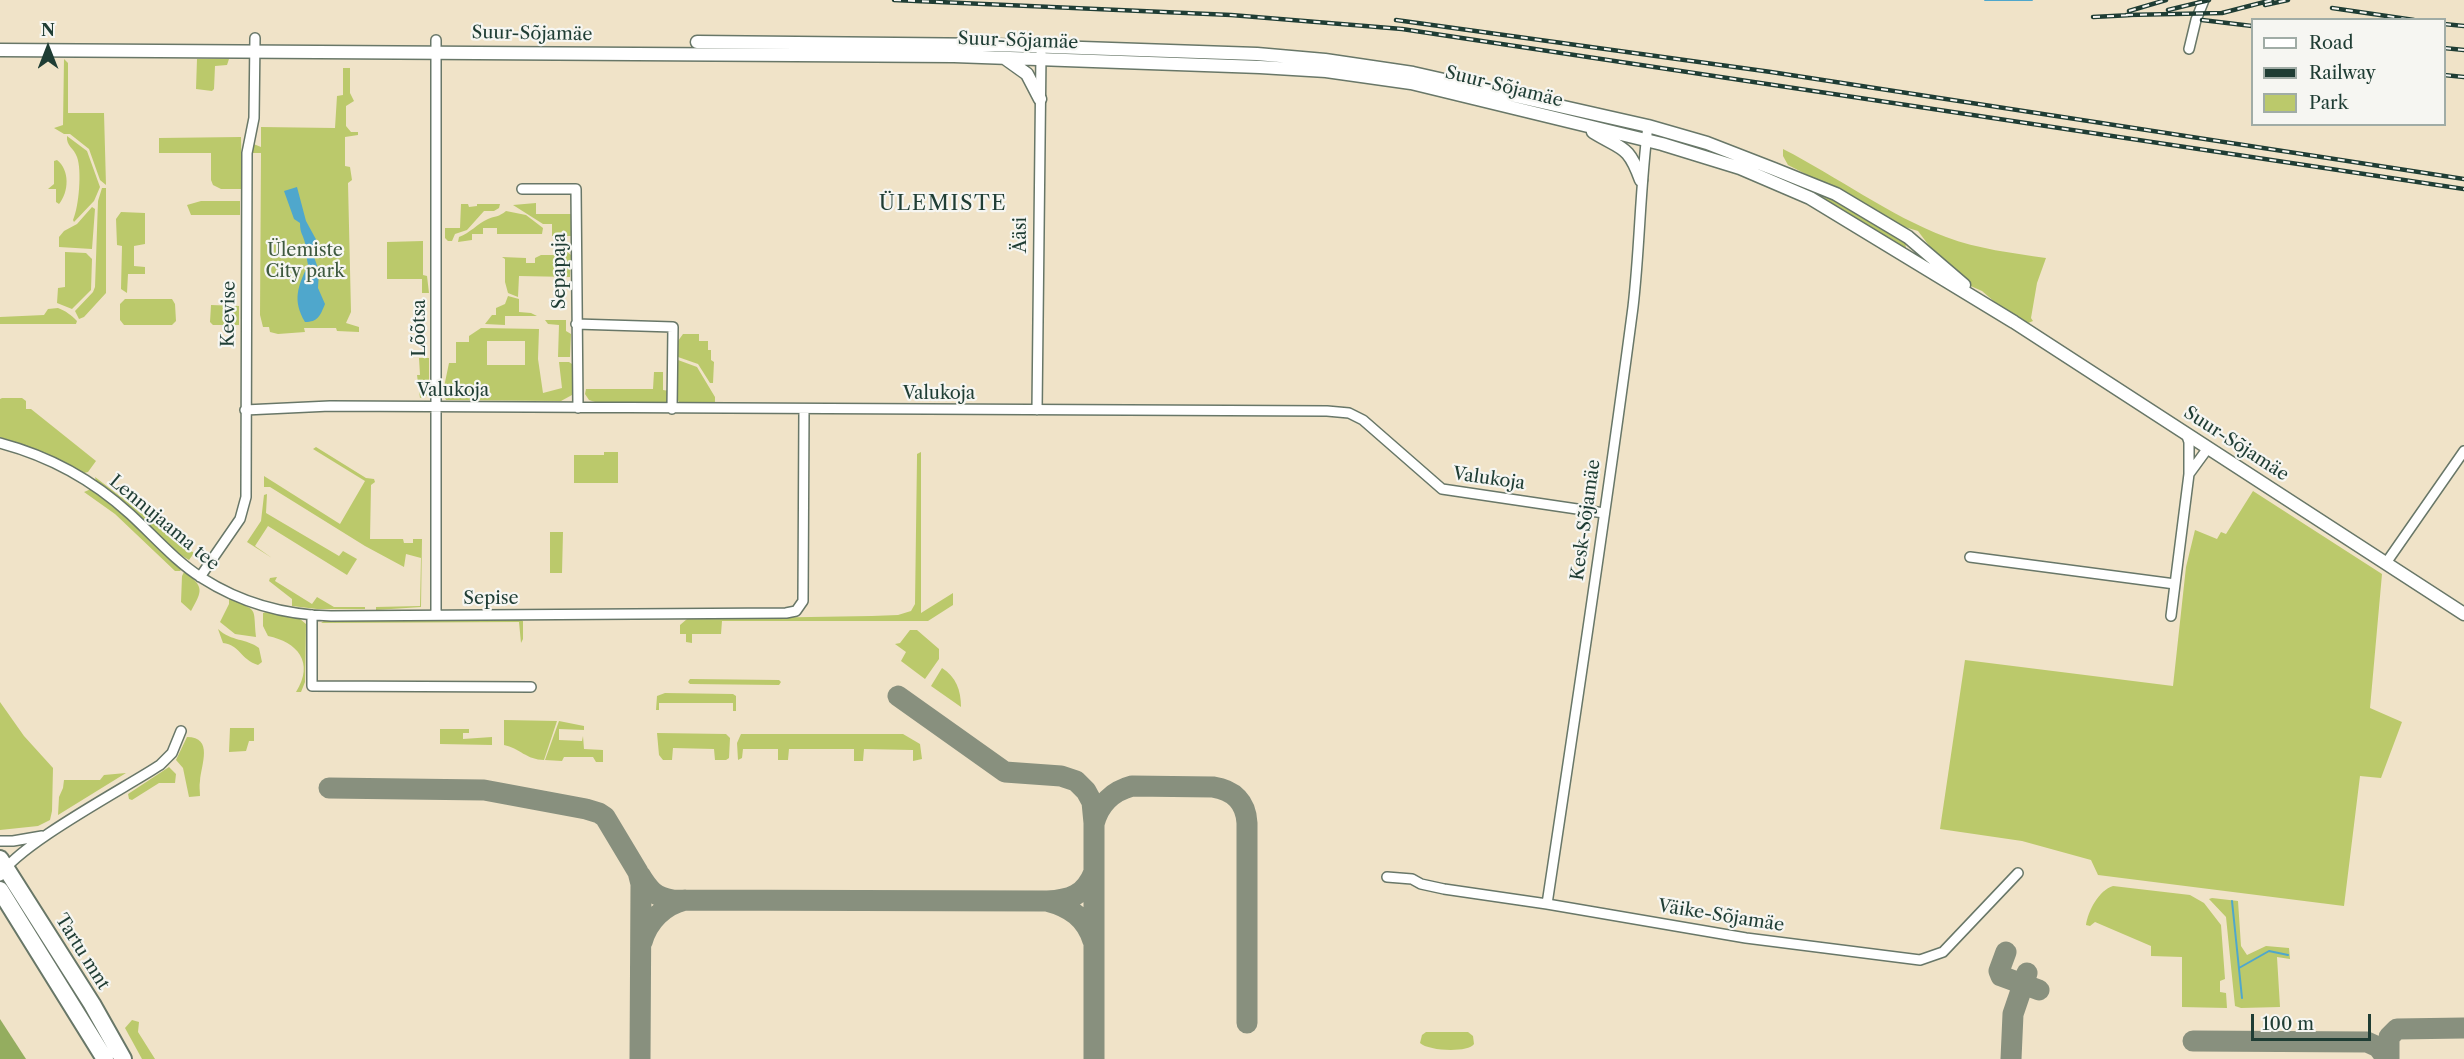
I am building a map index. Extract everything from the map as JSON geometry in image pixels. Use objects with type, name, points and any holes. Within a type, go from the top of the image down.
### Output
[{"type":"highway","name":"Tartu mnt","points":[[2,868],[92,1005],[123,1059]]},
{"type":"highway","name":"Tartu mnt","points":[[0,890],[105,1059]]},
{"type":"main road","name":"Suur-Sõjamäe","points":[[0,50],[255,44],[1041,54],[1257,54],[1325,60],[1413,73],[1648,126],[1707,143],[1836,194],[1908,237],[1987,306]]},
{"type":"main road","name":"Suur-Sõjamäe","points":[[696,48],[1005,58],[1041,54],[1326,71],[1411,84],[1646,140],[1707,157],[1810,198],[1987,306],[2464,614]]},
{"type":"main road","points":[[1005,58],[1024,70],[1040,99]]},
{"type":"main road","points":[[1579,124],[1628,152],[1641,180]]},
{"type":"main road","points":[[1910,260],[1918,246]]},
{"type":"street","points":[[2189,49],[2204,0]]},
{"type":"street","name":"Keevise","points":[[200,577],[234,530],[244,506],[247,153],[254,118],[255,44]]},
{"type":"street","name":"Lõõtsa","points":[[436,46],[436,615]]},
{"type":"street","name":"Ääsi","points":[[1037,410],[1041,54]]},
{"type":"street","name":"Kesk-Sõjamäe","points":[[1547,904],[1633,304],[1641,180],[1648,126]]},
{"type":"street","name":"Sepapaja","points":[[522,189],[576,189],[578,408]]},
{"type":"street","points":[[576,324],[673,327],[672,409]]},
{"type":"street","name":"Valukoja","points":[[245,410],[322,406],[1327,411],[1349,413],[1363,420],[1442,489],[1604,513]]},
{"type":"street","name":"Sepise","points":[[312,615],[670,614],[796,611],[801,607],[803,601],[804,409]]},
{"type":"street","points":[[2171,616],[2189,474],[2189,442],[2186,433]]},
{"type":"street","name":"Lennujaama tee","points":[[0,443],[39,456],[86,480],[129,513],[166,550],[200,577],[250,602],[312,615]]},
{"type":"street","points":[[2189,474],[2208,448]]},
{"type":"street","points":[[2386,563],[2464,451]]},
{"type":"street","points":[[1970,557],[2175,585]]},
{"type":"street","points":[[312,615],[312,686],[531,687]]},
{"type":"street","points":[[2,868],[160,765],[172,753],[181,731]]},
{"type":"street","points":[[0,841],[51,834]]},
{"type":"street","name":"Väike-Sõjamäe","points":[[1387,877],[1412,879],[1421,884],[1444,889],[1746,938],[1920,960],[1943,952],[2018,873]]},
{"type":"green space","points":[[64,59],[68,63],[68,113],[104,113],[106,185],[100,180],[89,149],[70,134],[64,134],[54,128],[63,125]]},
{"type":"green space","points":[[197,59],[229,59],[227,65],[215,66],[212,91],[196,89]]},
{"type":"green space","name":"Ülemiste City park","points":[[343,68],[350,68],[350,93],[354,101],[346,106],[346,126],[351,132],[358,132],[358,135],[345,137],[345,166],[350,167],[352,180],[348,183],[351,312],[346,323],[359,327],[359,332],[337,331],[336,328],[304,328],[305,332],[278,334],[270,332],[269,327],[263,327],[260,315],[261,153],[250,153],[251,143],[261,147],[261,127],[335,128],[337,96],[343,95]]},
{"type":"green space","points":[[67,136],[87,151],[100,187],[94,201],[74,222],[80,179],[79,163]]},
{"type":"green space","points":[[241,137],[242,189],[221,189],[213,185],[211,153],[159,153],[159,138]]},
{"type":"green space","points":[[1783,149],[1883,207],[1946,237],[1983,248],[2046,258],[2037,283],[2031,318],[2033,321],[2028,323],[2004,310],[1982,291],[1966,284],[1939,259],[1918,231],[1898,225],[1849,196],[1788,165],[1783,156]]},
{"type":"green space","points":[[57,160],[64,169],[67,181],[65,193],[59,204],[56,202],[56,189],[48,189],[54,184],[54,161]]},
{"type":"green space","points":[[1781,178],[1833,199],[1905,241],[1906,248],[1903,249]]},
{"type":"green space","points":[[102,188],[106,188],[106,293],[84,317],[79,319],[75,311],[95,287],[98,201]]},
{"type":"green space","points":[[201,201],[240,201],[240,215],[191,215],[187,205]]},
{"type":"green space","points":[[536,203],[536,214],[572,214],[571,236],[552,236],[552,224],[543,224],[513,205]]},
{"type":"green space","points":[[461,204],[468,204],[469,207],[477,206],[477,204],[500,204],[499,208],[494,211],[484,211],[467,230],[455,234],[452,241],[448,241],[445,238],[445,228],[460,228]]},
{"type":"green space","points":[[92,207],[95,209],[92,249],[59,247],[59,237],[64,231],[77,224]]},
{"type":"green space","points":[[506,211],[526,215],[543,228],[542,234],[497,234],[497,228],[483,228],[483,234],[472,234],[472,240],[458,242],[459,237],[484,221]]},
{"type":"green space","points":[[121,212],[145,213],[145,244],[134,246],[134,266],[145,267],[145,274],[128,274],[127,293],[121,289],[122,246],[117,245],[116,219]]},
{"type":"green space","points":[[423,241],[423,275],[427,276],[429,293],[422,293],[422,279],[387,279],[387,242]]},
{"type":"green space","points":[[565,250],[571,255],[570,277],[519,276],[518,297],[508,293],[505,282],[505,259],[502,257],[526,258],[526,263],[535,263],[535,258],[541,255],[564,255]]},
{"type":"green space","points":[[65,252],[86,253],[92,259],[91,290],[72,309],[57,303],[58,288],[65,287]]},
{"type":"green space","points":[[508,296],[519,299],[519,312],[537,316],[505,316],[505,325],[485,324],[492,315],[496,315],[496,308],[505,304]]},
{"type":"green space","points":[[125,299],[172,299],[175,304],[176,321],[172,325],[124,325],[120,320],[120,304]]},
{"type":"green space","points":[[211,305],[239,306],[239,325],[213,325],[210,322]]},
{"type":"green space","points":[[58,308],[73,317],[77,321],[76,324],[0,324],[0,317],[44,315],[48,309]]},
{"type":"green space","points":[[545,320],[566,320],[566,331],[571,334],[570,357],[558,357],[559,325],[548,324]]},
{"type":"green space","points":[[481,328],[539,329],[538,359],[543,393],[562,388],[559,362],[569,362],[572,364],[572,395],[561,401],[446,400],[443,393],[450,393],[450,387],[444,387],[449,363],[456,363],[456,342],[469,342],[469,336]],"holes":[[[487,341],[525,341],[525,365],[487,365]]]},
{"type":"green space","points":[[683,334],[699,334],[699,341],[708,341],[708,350],[711,350],[711,360],[714,362],[713,383],[710,383],[698,364],[678,357],[678,341]]},
{"type":"green space","points":[[419,358],[429,358],[429,395],[420,398],[417,375],[420,375]]},
{"type":"green space","points":[[678,360],[697,367],[715,397],[715,402],[679,402],[676,397]]},
{"type":"green space","points":[[654,372],[663,372],[663,390],[669,391],[667,402],[595,402],[589,400],[585,394],[586,389],[653,389]]},
{"type":"green space","points":[[22,398],[26,401],[26,409],[31,409],[96,461],[88,472],[84,473],[36,449],[0,437],[0,399]]},
{"type":"green space","points":[[316,447],[366,478],[374,479],[375,482],[371,485],[370,539],[403,539],[404,543],[413,543],[413,539],[422,539],[421,607],[376,610],[376,607],[420,606],[421,558],[406,554],[404,567],[365,546],[270,487],[264,487],[264,476],[340,524],[365,481],[313,449]]},
{"type":"green space","points":[[604,452],[618,452],[618,483],[574,483],[574,455],[604,455]]},
{"type":"green space","points":[[921,452],[921,613],[953,593],[953,605],[928,621],[722,621],[721,634],[692,634],[692,643],[686,642],[686,634],[680,634],[680,625],[687,619],[872,616],[898,615],[911,611],[915,604],[917,454]]},
{"type":"green space","points":[[95,477],[194,553],[189,560],[176,552],[131,509],[96,481]]},
{"type":"green space","points":[[91,489],[182,569],[175,571],[115,514],[84,492]]},
{"type":"green space","points":[[2253,491],[2382,574],[2370,708],[2402,722],[2381,778],[2360,776],[2344,906],[2098,875],[2091,860],[2022,841],[1940,829],[1965,660],[2173,686],[2186,567],[2195,530],[2217,539],[2221,532],[2226,534]]},
{"type":"green space","points":[[267,494],[266,513],[339,556],[343,551],[357,559],[347,575],[268,526],[255,546],[272,558],[247,542],[261,521],[264,495]]},
{"type":"green space","points":[[550,532],[563,532],[562,573],[550,573]]},
{"type":"green space","points":[[184,572],[195,581],[200,589],[191,611],[181,602]]},
{"type":"green space","points":[[277,577],[275,581],[312,604],[317,597],[334,607],[365,607],[365,609],[317,609],[292,606],[292,599],[269,581],[270,578]]},
{"type":"green space","points":[[229,599],[253,611],[256,637],[235,634],[220,622],[229,604]]},
{"type":"green space","points":[[263,613],[300,619],[306,624],[305,682],[301,692],[296,692],[304,671],[300,655],[287,643],[268,636],[263,626]]},
{"type":"green space","points":[[520,619],[523,621],[521,643],[519,622],[321,623],[324,621]]},
{"type":"green space","points":[[218,629],[228,636],[259,648],[262,662],[258,665],[247,659],[233,646],[223,643]]},
{"type":"green space","points":[[910,630],[917,630],[939,649],[939,659],[925,679],[901,661],[906,652],[895,644],[900,643]]},
{"type":"green space","points":[[942,668],[957,684],[961,707],[931,686]]},
{"type":"green space","points":[[690,679],[779,680],[781,682],[779,685],[690,684],[688,682]]},
{"type":"green space","points":[[665,693],[733,694],[736,696],[736,711],[733,711],[733,703],[659,703],[659,710],[656,710],[657,696]]},
{"type":"green space","points":[[0,702],[24,736],[53,768],[50,820],[38,826],[0,830]]},
{"type":"green space","points":[[504,720],[557,721],[544,760],[533,758],[504,745]]},
{"type":"green space","points":[[559,721],[584,726],[584,730],[559,729],[559,740],[582,741],[583,736],[584,749],[603,750],[603,762],[596,762],[593,757],[564,757],[562,761],[545,760]]},
{"type":"green space","points":[[230,728],[254,728],[254,741],[249,741],[246,751],[229,752]]},
{"type":"green space","points":[[440,729],[469,729],[469,733],[463,733],[463,739],[492,737],[492,745],[440,744]]},
{"type":"green space","points":[[657,733],[726,734],[730,738],[729,758],[715,760],[714,749],[673,748],[672,760],[663,760],[659,755]]},
{"type":"green space","points":[[741,734],[903,734],[920,744],[922,759],[913,761],[913,750],[864,749],[863,761],[854,761],[854,749],[789,749],[788,760],[778,760],[778,749],[743,749],[742,758],[738,760],[737,743]]},
{"type":"green space","points":[[187,737],[195,738],[201,742],[203,747],[200,796],[189,797],[183,768],[176,760]]},
{"type":"green space","points":[[169,767],[176,774],[175,783],[159,783],[132,800],[129,799],[128,794]]},
{"type":"green space","points":[[126,773],[58,815],[59,797],[64,780],[100,780],[104,775]]},
{"type":"green space","points":[[2113,886],[2190,895],[2204,903],[2221,925],[2225,979],[2220,981],[2220,992],[2226,993],[2227,1008],[2182,1007],[2182,957],[2151,956],[2151,946],[2095,922],[2090,926],[2086,925],[2095,902],[2103,892]]},
{"type":"green space","points":[[2209,899],[2238,901],[2241,946],[2247,955],[2266,946],[2289,948],[2290,959],[2277,957],[2280,1007],[2241,1008],[2235,1006],[2226,917]]},
{"type":"green space","points":[[0,1019],[26,1059],[0,1059]]},
{"type":"green space","points":[[132,1020],[139,1022],[138,1032],[155,1059],[142,1059],[125,1028]]},
{"type":"green space","points":[[1426,1032],[1468,1032],[1473,1036],[1474,1044],[1456,1050],[1431,1048],[1420,1043],[1422,1035]]},
{"type":"water","points":[[297,187],[306,221],[318,243],[314,257],[319,271],[318,288],[325,304],[318,318],[309,322],[305,322],[301,314],[298,300],[299,286],[308,265],[306,246],[300,223],[294,219],[284,191]]},
{"type":"waterway","points":[[1985,0],[2032,0]]},
{"type":"waterway","points":[[2232,901],[2242,998]]},
{"type":"waterway","points":[[2239,968],[2269,951],[2288,955]]},
{"type":"taxiway","points":[[898,696],[1005,772],[1061,776],[1076,781],[1086,791],[1092,802],[1094,823]]},
{"type":"taxiway","points":[[1094,1059],[1094,824],[1099,810],[1108,799],[1132,786],[1213,787],[1233,794],[1244,809],[1247,823],[1247,1023]]},
{"type":"taxiway","points":[[329,788],[484,790],[586,809],[605,817],[638,872],[641,884],[640,1059]]},
{"type":"taxiway","points":[[640,875],[653,892],[673,900],[1047,901],[1076,895],[1086,886],[1094,872]]},
{"type":"taxiway","points":[[642,942],[648,927],[658,915],[677,902],[685,900]]},
{"type":"taxiway","points":[[1047,901],[1070,910],[1076,915],[1086,926],[1093,941]]},
{"type":"taxiway","points":[[2006,952],[1999,971],[2001,976],[2039,990]]},
{"type":"taxiway","points":[[2011,1059],[2013,1014],[2027,973]]},
{"type":"taxiway","points":[[2389,1059],[2389,1037],[2397,1029],[2464,1028]]},
{"type":"taxiway","points":[[2193,1041],[2367,1042],[2378,1047],[2387,1059]]},
{"type":"railway","points":[[894,0],[1231,15],[1402,29],[2464,189]]},
{"type":"railway","points":[[2129,11],[2166,0]]},
{"type":"railway","points":[[2168,10],[2209,0]]},
{"type":"railway","points":[[2126,15],[2222,13],[2272,0]]},
{"type":"railway","points":[[2265,5],[2288,0]]},
{"type":"railway","points":[[2332,8],[2400,18]]},
{"type":"railway","points":[[2093,17],[2132,15]]},
{"type":"railway","points":[[1396,20],[1771,72],[2464,179]]},
{"type":"railway","points":[[2202,20],[2251,26]]},
{"type":"railway","points":[[2446,24],[2464,26]]},
{"type":"railway","points":[[2446,48],[2464,50]]},
{"type":"railway","points":[[2446,75],[2464,77]]},
{"type":"district","name":"ÜLEMISTE","points":[[943,204]]}]
